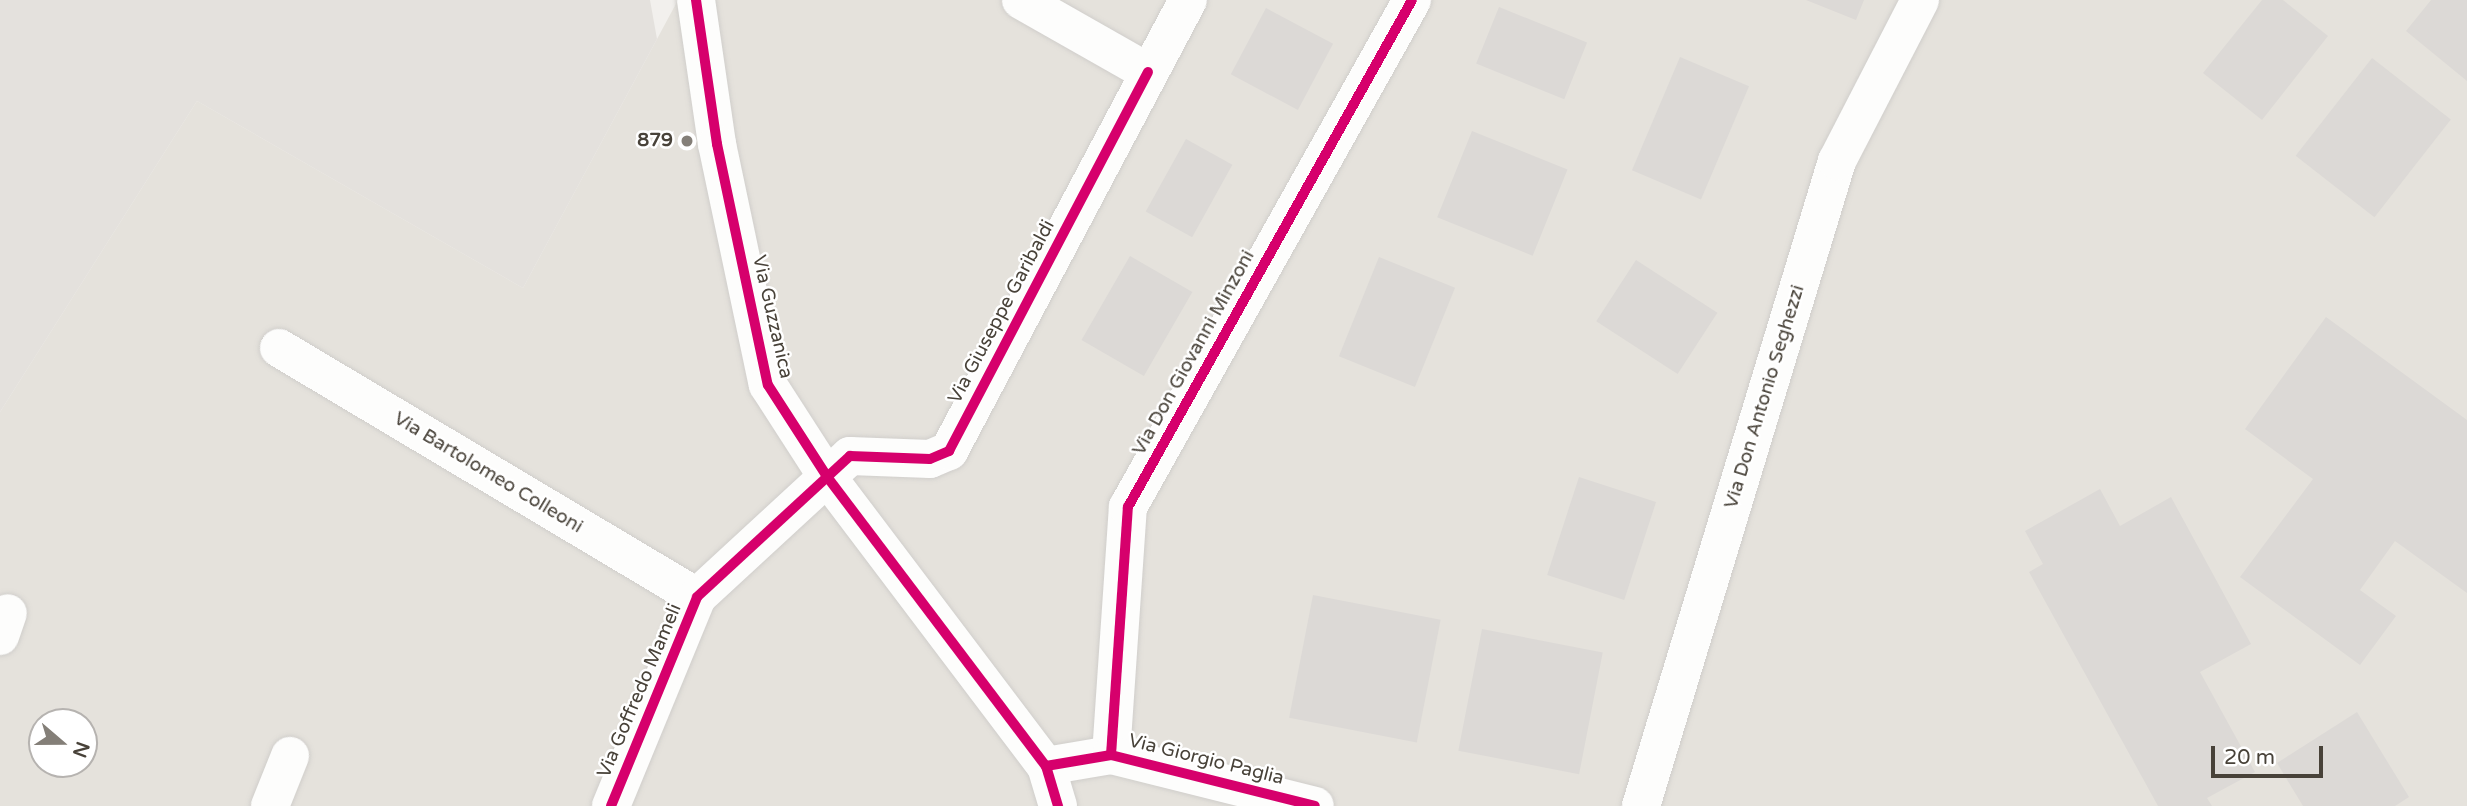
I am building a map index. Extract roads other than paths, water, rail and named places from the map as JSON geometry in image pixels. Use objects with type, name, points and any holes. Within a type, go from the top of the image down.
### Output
[{"type":"street","name":"Via Guzzanica","points":[[696,0],[717,144],[768,385],[828,478],[1046,766],[1058,806]]},
{"type":"street","points":[[1021,0],[1148,72]]},
{"type":"street","name":"Via Giuseppe Garibaldi","points":[[828,478],[850,456],[930,459],[949,451],[1188,0]]},
{"type":"street","name":"Via Don Giovanni Minzoni","points":[[1111,755],[1128,507],[1412,0]]},
{"type":"street","name":"Via Don Antonio Seghezzi","points":[[1641,806],[1837,161],[1920,0]]},
{"type":"street","name":"Via Bartolomeo Colleoni","points":[[279,348],[697,597]]},
{"type":"street","name":"Via Goffredo Mameli","points":[[611,806],[697,597],[828,478]]},
{"type":"street","name":"Via Giorgio Paglia","points":[[1046,766],[1111,755],[1315,806]]},
{"type":"street","points":[[270,806],[290,756]]},
{"type":"place","name":"879","points":[[687,141]]}]
